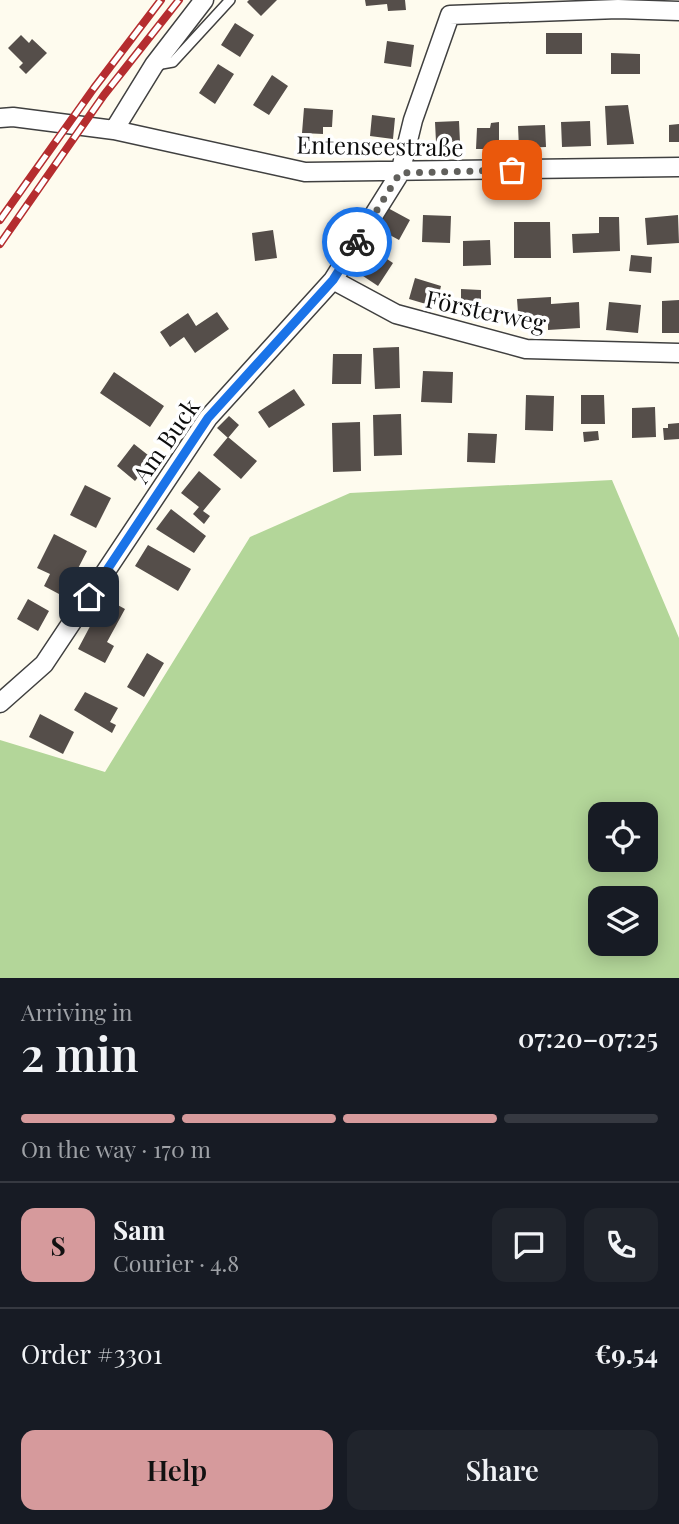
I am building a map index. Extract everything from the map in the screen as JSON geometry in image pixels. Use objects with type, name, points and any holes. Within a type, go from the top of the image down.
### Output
[{"type":"street","points":[[114,130],[154,65],[204,0]]},
{"type":"street","name":"Am Buck","points":[[0,703],[44,664],[208,418],[333,280],[400,173],[413,120],[450,15],[618,9],[679,11]]},
{"type":"street","name":"Entenseestraße","points":[[0,118],[13,117],[114,130],[305,172],[400,173],[679,167]]},
{"type":"street","name":"Försterweg","points":[[333,280],[396,314],[526,349],[679,354]]},
{"type":"lane","points":[[154,65],[173,62],[230,0]]},
{"type":"green space","points":[[612,480],[679,638],[679,978],[0,978],[0,740],[105,772],[250,537],[350,493]]},
{"type":"building","points":[[277,0],[261,16],[247,2]]},
{"type":"building","points":[[365,0],[405,0],[406,10],[388,11],[387,4],[366,6]]},
{"type":"building","points":[[235,23],[254,35],[240,57],[221,45]]},
{"type":"building","points":[[546,33],[582,33],[582,54],[546,54]]},
{"type":"building","points":[[21,35],[29,43],[32,39],[47,53],[26,74],[19,67],[23,63],[8,48]]},
{"type":"building","points":[[387,41],[414,45],[411,67],[384,63]]},
{"type":"building","points":[[611,53],[640,54],[640,74],[611,74]]},
{"type":"building","points":[[218,64],[234,74],[215,104],[199,93]]},
{"type":"building","points":[[272,75],[288,86],[269,115],[253,105]]},
{"type":"building","points":[[628,105],[634,144],[607,145],[605,106]]},
{"type":"building","points":[[304,108],[333,110],[332,127],[323,127],[323,134],[302,133]]},
{"type":"building","points":[[372,115],[395,118],[393,139],[370,136]]},
{"type":"building","points":[[459,121],[460,142],[436,142],[435,122]]},
{"type":"building","points":[[590,121],[591,146],[562,147],[561,122]]},
{"type":"building","points":[[499,122],[499,149],[476,149],[477,128],[490,128],[491,123]]},
{"type":"building","points":[[679,124],[679,142],[669,142],[669,125]]},
{"type":"building","points":[[545,125],[546,147],[519,148],[518,126]]},
{"type":"building","points":[[386,207],[410,220],[399,240],[375,227]]},
{"type":"building","points":[[423,215],[451,216],[450,243],[422,242]]},
{"type":"building","points":[[678,215],[679,243],[647,245],[645,218]]},
{"type":"building","points":[[599,217],[619,217],[620,251],[573,253],[572,234],[599,233]]},
{"type":"building","points":[[514,222],[550,222],[551,258],[514,258]]},
{"type":"building","points":[[273,230],[277,258],[255,261],[252,233]]},
{"type":"building","points":[[490,240],[491,265],[463,266],[463,241]]},
{"type":"building","points":[[363,243],[393,263],[378,286],[348,266]]},
{"type":"building","points":[[631,255],[652,257],[651,273],[629,271]]},
{"type":"building","points":[[415,278],[441,286],[436,307],[409,299]]},
{"type":"building","points":[[461,289],[481,290],[481,318],[461,317]]},
{"type":"building","points":[[551,297],[551,304],[579,302],[580,328],[548,330],[548,324],[519,326],[517,299]]},
{"type":"building","points":[[679,300],[679,333],[662,333],[662,301]]},
{"type":"building","points":[[609,302],[641,305],[638,333],[606,330]]},
{"type":"building","points":[[217,312],[229,329],[195,353],[184,337],[170,347],[160,332],[188,313],[196,326]]},
{"type":"building","points":[[399,347],[400,388],[375,389],[373,348]]},
{"type":"building","points":[[333,354],[362,354],[361,384],[332,384]]},
{"type":"building","points":[[423,371],[453,372],[452,403],[421,402]]},
{"type":"building","points":[[114,372],[164,406],[150,427],[100,393]]},
{"type":"building","points":[[294,389],[305,405],[269,428],[258,412]]},
{"type":"building","points":[[526,395],[554,396],[553,431],[525,430]]},
{"type":"building","points":[[581,395],[604,395],[605,424],[581,424]]},
{"type":"building","points":[[655,407],[656,437],[632,438],[632,408]]},
{"type":"building","points":[[401,414],[402,455],[374,456],[373,415]]},
{"type":"building","points":[[229,416],[239,425],[228,438],[217,428]]},
{"type":"building","points":[[360,422],[361,471],[333,472],[332,423]]},
{"type":"building","points":[[679,423],[679,439],[664,440],[663,428],[668,428],[668,424]]},
{"type":"building","points":[[598,431],[599,440],[584,442],[583,432]]},
{"type":"building","points":[[468,433],[497,434],[495,463],[467,462]]},
{"type":"building","points":[[228,437],[257,461],[241,479],[213,455]]},
{"type":"building","points":[[134,444],[153,459],[135,481],[117,466]]},
{"type":"building","points":[[199,471],[221,489],[203,511],[210,516],[204,524],[193,514],[199,507],[181,493]]},
{"type":"building","points":[[85,485],[111,498],[96,528],[70,515]]},
{"type":"building","points":[[171,509],[206,536],[194,553],[156,529]]},
{"type":"building","points":[[54,534],[87,551],[68,588],[63,586],[59,594],[44,586],[50,574],[37,568]]},
{"type":"building","points":[[148,545],[191,569],[178,591],[135,566]]},
{"type":"building","points":[[105,598],[125,609],[107,642],[114,646],[105,663],[78,649]]},
{"type":"building","points":[[28,599],[49,611],[38,631],[17,619]]},
{"type":"building","points":[[147,653],[164,663],[144,697],[127,687]]},
{"type":"building","points":[[85,692],[118,708],[110,722],[116,725],[112,733],[74,710]]},
{"type":"building","points":[[40,714],[74,732],[63,754],[29,737]]},
{"type":"railway","points":[[0,220],[161,0]]},
{"type":"railway","points":[[0,244],[104,95],[179,0]]},
{"type":"way so far","points":[[357,242],[400,173],[512,170]]},
{"type":"route","points":[[89,597],[208,418],[333,280],[357,242]]}]
